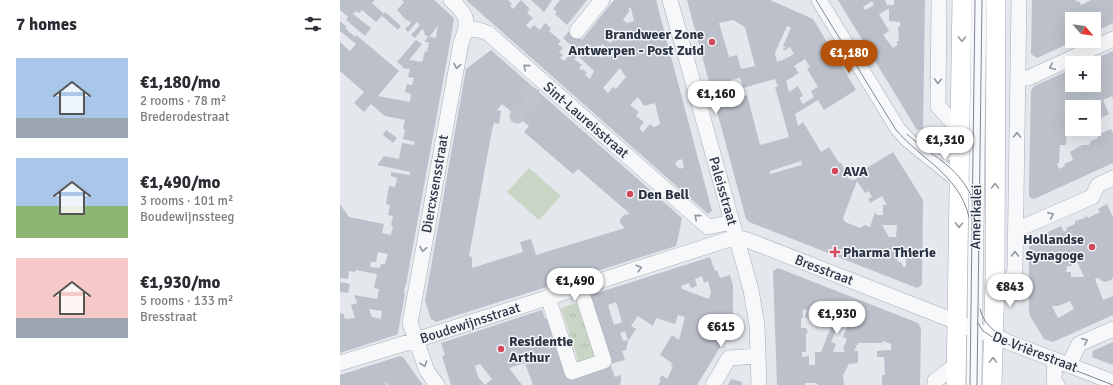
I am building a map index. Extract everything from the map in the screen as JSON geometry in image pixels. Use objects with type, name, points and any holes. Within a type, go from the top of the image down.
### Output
[{"type":"main road","name":"Amerikalei","points":[[956,385],[962,0]]},
{"type":"main road","name":"Amerikalei","points":[[992,385],[995,281],[996,0]]},
{"type":"street","points":[[451,0],[461,8],[467,29]]},
{"type":"street","points":[[577,31],[602,0]]},
{"type":"street","name":"Paleisstraat","points":[[670,0],[755,306],[759,385]]},
{"type":"street","points":[[819,0],[898,129],[908,140],[960,182],[976,222]]},
{"type":"street","points":[[928,156],[950,153],[956,148],[961,136],[938,106],[939,0]]},
{"type":"street","name":"Amerikalei","points":[[974,385],[978,0]]},
{"type":"street","points":[[995,281],[1007,281],[1014,275],[1015,268],[1019,0]]},
{"type":"street","name":"Sint-Laureisstraat","points":[[467,29],[479,30],[488,33],[540,87],[708,227],[732,222]]},
{"type":"street","name":"Diercxsensstraat","points":[[437,385],[427,371],[410,323],[461,44],[467,29]]},
{"type":"street","points":[[1018,78],[1028,78],[1113,39]]},
{"type":"street","points":[[1016,230],[1092,197],[1098,186],[1113,178]]},
{"type":"street","name":"Boudewijnsstraat","points":[[340,363],[736,237]]},
{"type":"street","name":"Bresstraat","points":[[736,237],[750,241],[957,322]]},
{"type":"street","points":[[548,297],[572,372],[604,361],[580,287]]},
{"type":"street","name":"De Vrièrestraat","points":[[957,322],[974,330],[993,334],[1008,342],[1113,382]]},
{"type":"street","points":[[1057,385],[1054,381],[1062,362],[1079,344],[1113,329]]},
{"type":"street","points":[[713,385],[729,358],[758,356]]},
{"type":"street","points":[[935,385],[935,381],[956,365]]},
{"type":"green space","points":[[529,168],[561,196],[539,220],[507,192]]},
{"type":"green space","points":[[580,302],[599,360],[580,366],[561,308]]},
{"type":"building","points":[[340,0],[375,0],[372,3],[401,26],[398,30],[382,16],[376,22],[362,10],[359,13],[356,11],[353,14],[371,28],[365,36],[346,20],[348,17],[340,10]]},
{"type":"building","points":[[402,0],[434,0],[454,18],[405,286],[398,333],[396,335],[340,353],[340,314],[343,313],[345,319],[355,318],[351,305],[357,303],[354,295],[377,299],[379,289],[374,288],[377,274],[356,270],[355,272],[349,271],[348,279],[340,278],[340,204],[349,217],[384,224],[382,233],[391,235],[393,216],[388,215],[390,205],[386,204],[389,186],[395,187],[397,178],[391,176],[391,172],[410,175],[410,172],[377,165],[384,156],[399,159],[402,143],[414,145],[415,142],[403,139],[405,120],[385,116],[371,104],[364,112],[354,103],[364,92],[340,71],[340,42],[350,51],[356,44],[340,31],[340,21],[355,37],[356,35],[399,71],[378,96],[410,102],[411,94],[405,92],[407,84],[412,85],[414,78],[408,77],[410,69],[402,68],[403,67],[397,62],[416,40],[422,44],[409,60],[422,62],[425,51],[427,52],[429,42],[424,42],[428,37],[424,34],[425,32],[422,29],[415,38],[411,35],[420,25],[417,22],[408,32],[405,29],[411,23],[406,20],[397,10],[404,2]],"holes":[[[438,26],[436,38],[429,37]],[[378,252],[388,254],[385,264],[381,264],[380,268],[370,267],[371,262],[376,262]],[[369,309],[382,311],[381,319],[372,317]]]},
{"type":"building","points":[[466,0],[508,0],[512,4],[510,6],[513,9],[521,0],[530,9],[527,13],[533,18],[526,25],[530,29],[534,25],[540,30],[545,23],[551,28],[549,31],[561,41],[558,44],[563,48],[559,52],[563,55],[560,58],[564,61],[575,49],[563,38],[571,29],[582,40],[614,0],[656,0],[712,211],[708,214]],"holes":[[[630,7],[631,8],[634,21],[627,23],[623,20],[630,10],[628,9]],[[612,28],[617,32],[611,43],[605,39],[607,36],[610,38],[614,33],[611,30]],[[602,44],[608,48],[602,58],[594,51],[598,45],[600,47]],[[578,56],[594,71],[590,79],[585,75],[587,73],[583,69],[582,71],[579,68],[582,65],[574,59]],[[620,68],[626,77],[616,89],[613,87],[608,93],[603,88]],[[638,97],[644,106],[655,103],[660,124],[654,127],[650,124],[643,132],[639,128],[644,122],[636,116],[639,112],[630,105]],[[682,159],[684,167],[680,169],[675,164],[677,161]]]},
{"type":"building","points":[[531,0],[552,0],[544,12]]},
{"type":"building","points":[[560,0],[587,0],[567,25],[555,14],[557,12],[553,9]]},
{"type":"building","points":[[687,0],[770,0],[813,19],[856,90],[824,110],[818,100],[795,114],[798,126],[803,122],[821,152],[829,147],[845,170],[844,171],[849,179],[854,180],[866,173],[868,174],[865,169],[893,152],[923,200],[922,285],[917,288],[749,222],[746,219]],"holes":[[[733,20],[745,27],[755,66],[741,69],[737,55],[729,57],[719,23]],[[787,26],[791,28],[783,46],[786,47],[783,49],[784,51],[790,47],[794,54],[777,62],[775,53]],[[805,59],[810,67],[807,69],[818,87],[811,91],[814,97],[803,104],[799,98],[803,96],[798,86],[789,92],[786,81],[799,73],[794,66]],[[740,78],[743,88],[775,79],[778,87],[775,87],[789,137],[760,145],[747,95],[736,98],[731,80]],[[801,161],[802,165],[770,174],[770,171]],[[857,181],[865,193],[869,191],[872,197],[868,199],[870,203],[882,196],[887,205],[883,205],[883,215],[877,215],[875,212],[870,227],[865,225],[860,228],[845,222],[843,218]],[[882,225],[897,225],[896,237],[889,237]],[[898,258],[906,258],[906,267],[902,266],[902,263],[897,261]]]},
{"type":"building","points":[[838,0],[885,0],[887,5],[894,5],[894,0],[925,0],[923,129],[917,130]],"holes":[[[872,1],[874,5],[865,10],[863,7]],[[888,9],[889,21],[900,22],[900,27],[898,27],[899,41],[897,41],[897,45],[893,48],[883,35],[889,31],[879,14]]]},
{"type":"building","points":[[1032,0],[1076,0],[1077,2],[1079,1],[1081,5],[1091,0],[1113,0],[1113,23],[1101,29],[1101,12],[1065,12],[1065,45],[1037,58],[1031,54]]},
{"type":"building","name":"Den Bell","points":[[491,50],[682,218],[676,246],[436,322],[431,319],[425,301],[466,69]],"holes":[[[502,104],[529,126],[524,132],[573,174],[578,169],[629,213],[628,215],[625,214],[620,219],[620,223],[625,228],[536,255],[531,239],[520,242],[523,252],[472,268],[472,257],[469,256],[492,130],[494,123],[499,124],[501,111],[497,110]]]},
{"type":"building","points":[[1113,51],[1113,99],[1112,96],[1103,100],[1109,114],[1101,118],[1101,100],[1065,100],[1066,145],[1060,145],[1059,163],[1057,164],[1059,169],[1065,166],[1064,164],[1073,160],[1070,152],[1082,145],[1089,145],[1091,141],[1098,138],[1097,136],[1101,136],[1101,133],[1111,129],[1112,132],[1113,131],[1113,163],[1034,199],[1031,198],[1029,196],[1029,185],[1031,91],[1034,86],[1065,72],[1065,92],[1101,92],[1101,56]]},
{"type":"building","points":[[386,130],[397,138],[393,143],[383,135]]},
{"type":"building","points":[[1107,204],[1113,217],[1113,277],[1111,280],[1105,282],[1098,278],[1095,279],[1103,300],[1113,296],[1113,315],[1053,342],[1044,339],[1030,316],[1029,311],[1029,242],[1061,226],[1064,232],[1067,230],[1066,228],[1075,224],[1075,221],[1085,218],[1085,216],[1088,218],[1100,212],[1098,209]],"holes":[[[1073,253],[1079,266],[1084,277],[1071,277],[1071,272],[1066,272],[1067,266],[1072,266]],[[1070,301],[1074,309],[1058,318],[1052,306],[1058,306]]]},
{"type":"building","points":[[710,257],[715,271],[717,270],[720,278],[730,275],[733,286],[733,326],[697,385],[658,385],[661,381],[659,380],[662,375],[667,379],[673,367],[671,366],[672,363],[660,355],[672,335],[679,340],[685,317],[678,315],[675,324],[656,318],[653,326],[638,316],[631,326],[636,329],[628,341],[626,350],[622,351],[625,360],[610,364],[589,298],[591,295]],"holes":[[[702,276],[704,283],[708,281],[711,292],[709,299],[682,289],[681,286],[689,283],[691,288],[697,286],[695,279]],[[616,302],[622,322],[614,325],[608,305]],[[625,331],[628,340],[623,341],[620,333]]]},
{"type":"building","points":[[778,268],[918,323],[921,328],[920,385],[882,385],[882,375],[885,375],[884,357],[877,357],[877,351],[891,350],[891,344],[883,341],[882,343],[858,343],[854,351],[858,351],[858,363],[849,364],[843,375],[844,385],[818,385],[816,383],[805,383],[805,385],[777,385],[773,271]],"holes":[[[804,309],[807,310],[805,316],[806,318],[818,320],[821,314],[834,319],[821,352],[815,352],[815,365],[809,365],[809,356],[802,357],[802,352],[806,352],[806,333],[808,333],[806,328],[801,328],[801,318],[803,318],[802,313]],[[844,323],[848,324],[843,337],[847,339],[843,349],[845,350],[844,352],[833,352],[836,344],[831,342],[838,325],[842,327]]]},
{"type":"building","points":[[340,282],[350,284],[348,293],[340,292]]},
{"type":"building","name":"Residentie Arthur","points":[[542,310],[545,319],[548,318],[567,377],[610,364],[615,377],[621,375],[621,385],[533,385],[525,363],[509,368],[522,385],[451,385],[442,356],[445,355],[441,343]],"holes":[[[480,364],[492,379],[485,385],[478,377],[475,366]]]},
{"type":"building","points":[[1113,342],[1113,365],[1092,357],[1093,351]]},
{"type":"building","points":[[400,356],[403,357],[423,385],[388,385],[385,381],[386,385],[340,385],[340,375]]},
{"type":"building","points":[[731,379],[742,382],[742,385],[728,385]]},
{"type":"tunnel","points":[[533,87],[517,116],[540,94]]},
{"type":"tram line","points":[[816,0],[896,130],[948,179],[964,202],[969,217]]},
{"type":"tram line","points":[[970,385],[975,0]]},
{"type":"tram line","points":[[977,385],[982,0]]},
{"type":"tram line","points":[[907,134],[951,168],[972,197]]},
{"type":"tram line","points":[[980,309],[987,323],[997,333],[1006,338]]},
{"type":"tram line","points":[[978,323],[983,331],[997,340],[1113,385]]},
{"type":"place","name":"Brandweer Zone Antwerpen - Post Zuid","points":[[712,42]]},
{"type":"place","name":"AVA","points":[[835,171]]},
{"type":"place","name":"Den Bell","points":[[630,194]]},
{"type":"place","name":"Hollandse Synagoge","points":[[1092,247]]},
{"type":"place","name":"Pharma Thierie","points":[[835,252]]},
{"type":"place","name":"Residentie Arthur","points":[[501,349]]}]
